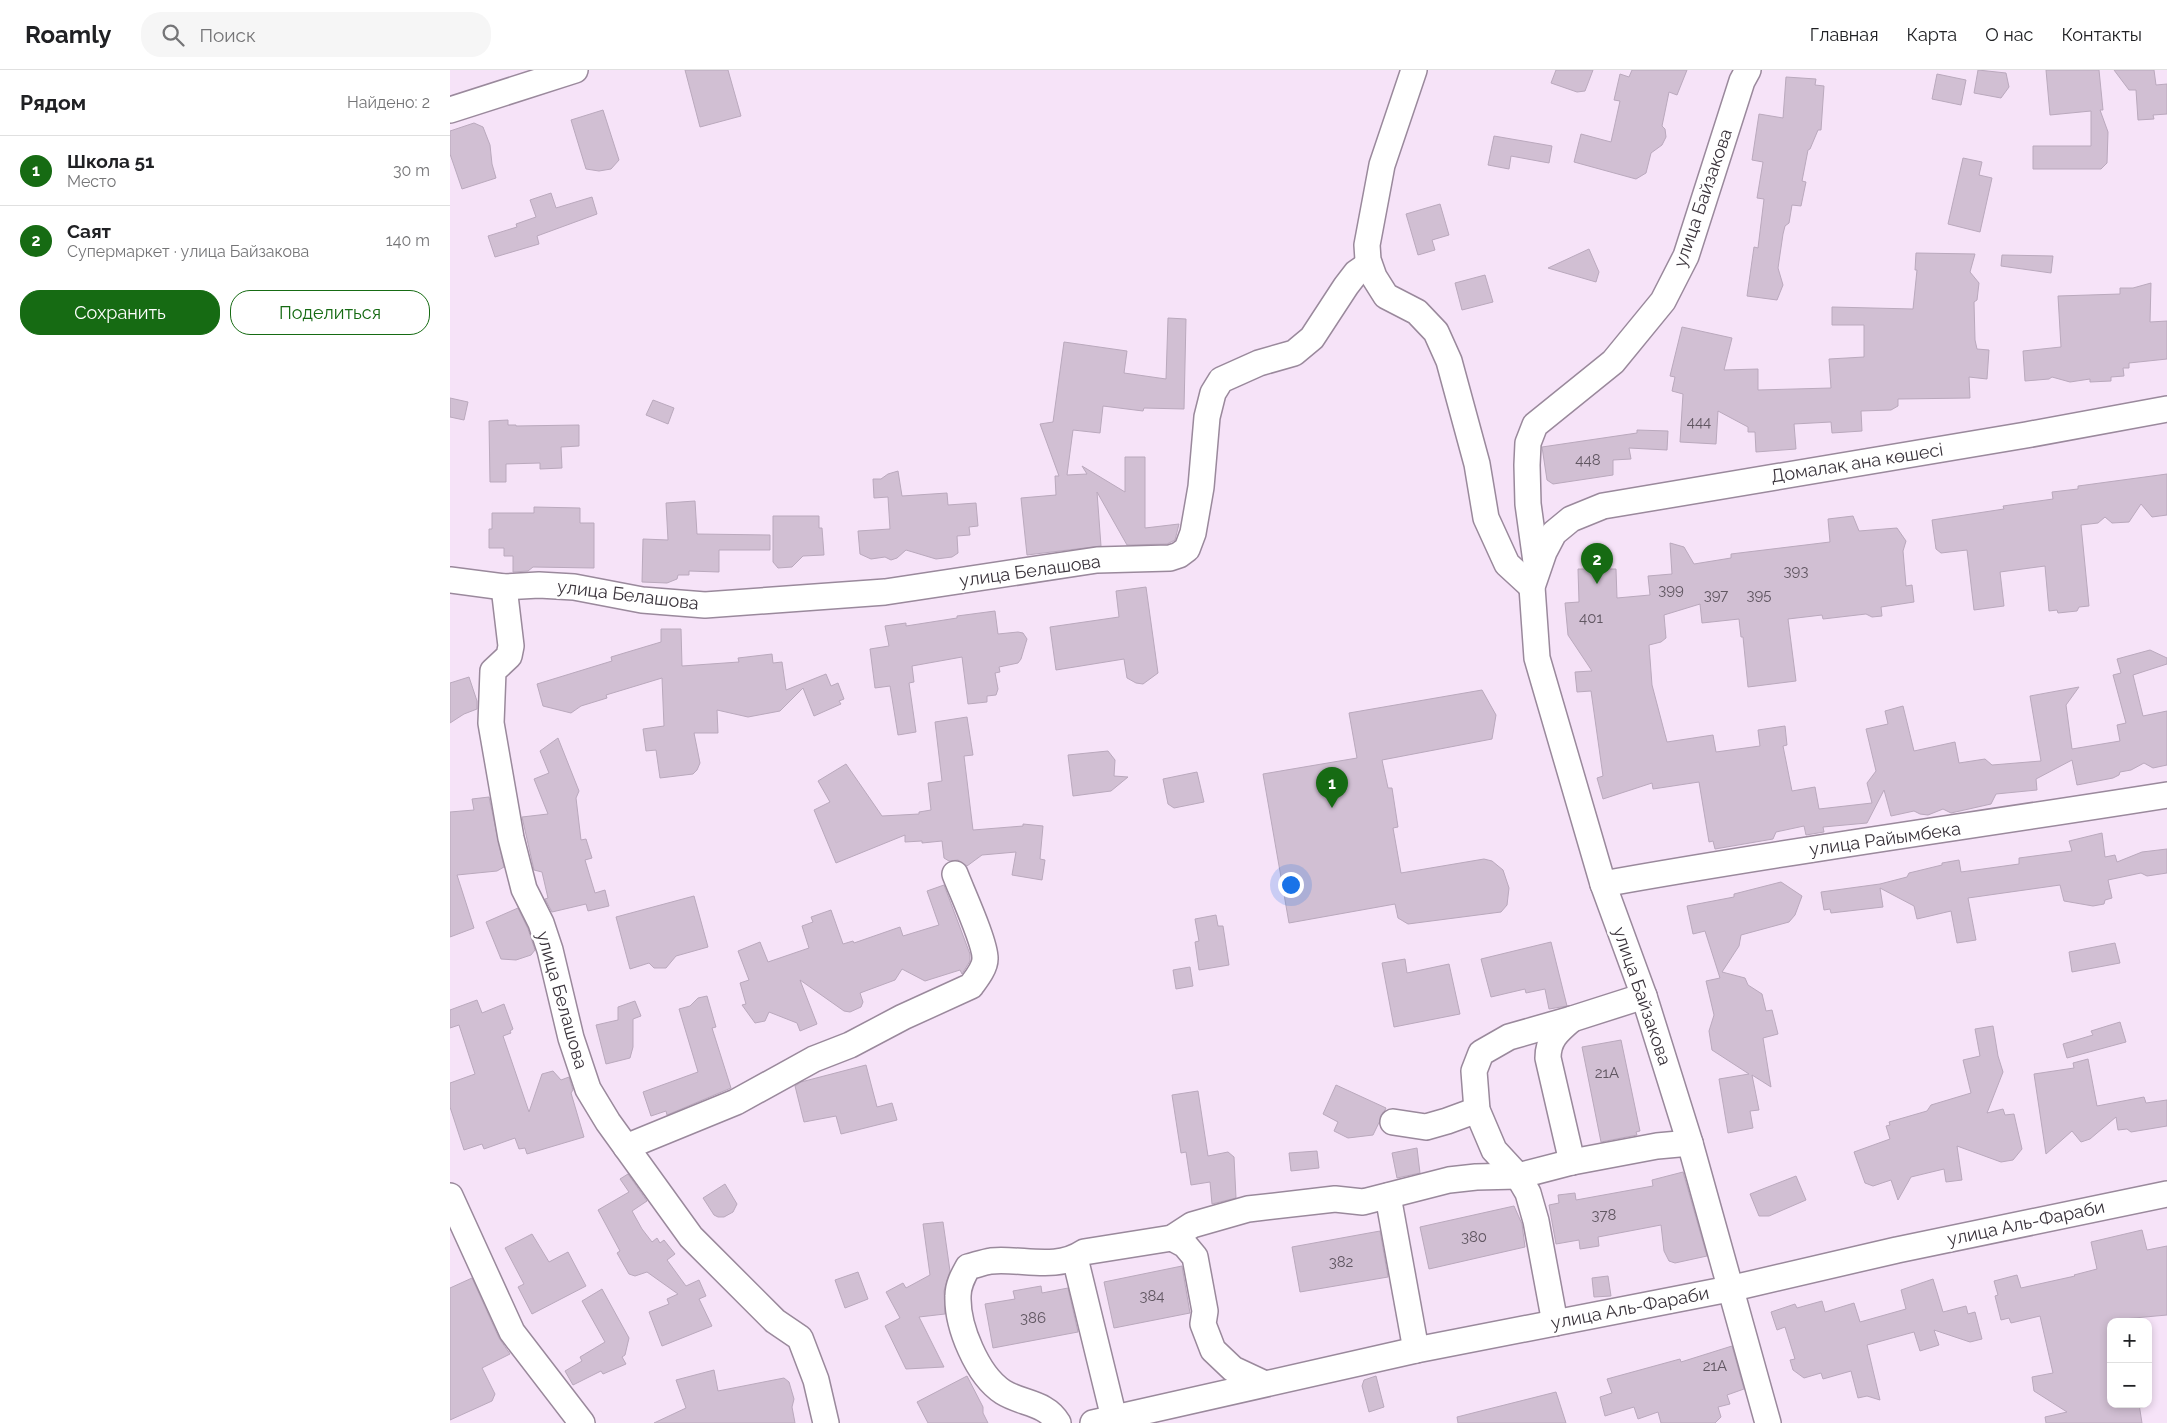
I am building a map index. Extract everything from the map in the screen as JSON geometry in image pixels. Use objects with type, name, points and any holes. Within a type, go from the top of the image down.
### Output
[{"type":"street","points":[[450,110],[575,70]]},
{"type":"street","points":[[1414,70],[1382,164],[1367,245],[1369,264],[1374,277],[1386,296],[1417,312],[1436,332],[1449,361],[1477,464],[1486,518],[1507,564],[1534,578]]},
{"type":"street","name":"улица Байзакова","points":[[1748,70],[1742,81],[1686,256],[1663,302],[1613,362],[1535,425],[1528,443],[1527,465],[1537,658],[1603,884],[1644,996],[1690,1143],[1729,1289],[1768,1423]]},
{"type":"street","name":"улица Белашова","points":[[450,580],[504,587],[574,587],[642,600],[706,605],[885,592],[1097,560],[1170,558],[1179,555],[1187,549],[1193,533],[1201,487],[1206,417],[1213,393],[1221,380],[1259,363],[1294,353],[1312,338],[1346,286],[1356,274],[1369,264]]},
{"type":"street","name":"Домалақ ана көшесі","points":[[1554,533],[1571,519],[1603,506],[2026,436],[2167,409]]},
{"type":"street","name":"улица Байзакова","points":[[1534,578],[1554,533]]},
{"type":"street","name":"улица Белашова","points":[[504,587],[511,646],[509,656],[493,670],[491,723],[511,838],[524,889],[541,923],[550,950],[571,1038],[588,1089],[626,1147],[691,1238],[776,1320],[800,1338],[816,1380],[826,1423]]},
{"type":"street","name":"улица Райымбека","points":[[1603,884],[1726,862],[2167,795]]},
{"type":"street","points":[[626,1147],[736,1102],[814,1059],[850,1045],[903,1017],[971,986],[977,978],[985,959],[980,939],[955,874]]},
{"type":"street","points":[[1555,1323],[1536,1221],[1528,1193],[1518,1176],[1494,1150],[1477,1110],[1474,1072],[1481,1053],[1510,1037],[1572,1020],[1644,996]]},
{"type":"street","points":[[1572,1020],[1554,1035],[1548,1047],[1548,1058],[1572,1162]]},
{"type":"street","points":[[1393,1122],[1426,1126],[1447,1121],[1477,1110]]},
{"type":"street","points":[[1058,1423],[1044,1407],[1020,1401],[992,1384],[975,1358],[962,1325],[958,1294],[963,1275],[968,1268],[992,1261],[1047,1264],[1075,1258],[1084,1252],[1172,1238],[1192,1225],[1248,1209],[1335,1200],[1363,1202],[1449,1180],[1518,1176],[1572,1162],[1657,1146],[1690,1143]]},
{"type":"street","name":"улица Аль-Фараби","points":[[1104,1421],[1263,1383],[1416,1350],[1729,1289],[1898,1250],[2167,1194]]},
{"type":"street","points":[[450,1196],[494,1288],[512,1332],[582,1423]]},
{"type":"street","points":[[1388,1196],[1416,1350]]},
{"type":"street","points":[[1172,1238],[1185,1245],[1195,1257],[1205,1311],[1203,1324],[1213,1350],[1233,1369],[1263,1383]]},
{"type":"street","points":[[1075,1258],[1104,1421]]},
{"type":"building","points":[[685,70],[728,70],[741,116],[700,127]]},
{"type":"building","points":[[1556,70],[1593,70],[1585,91],[1577,92],[1551,83]]},
{"type":"building","points":[[1632,70],[1687,70],[1677,95],[1669,92],[1662,126],[1665,129],[1666,137],[1662,145],[1651,153],[1646,173],[1636,179],[1574,162],[1581,134],[1611,142],[1620,101],[1614,100],[1620,74],[1629,77]]},
{"type":"building","points":[[1978,70],[2006,73],[2009,87],[2001,98],[1974,93]]},
{"type":"building","points":[[2046,70],[2099,70],[2103,110],[2100,110],[2108,132],[2107,163],[2101,169],[2033,169],[2033,146],[2091,146],[2091,111],[2050,115]]},
{"type":"building","points":[[2114,70],[2154,70],[2156,85],[2167,84],[2167,114],[2153,115],[2154,119],[2138,120],[2136,90],[2129,90]]},
{"type":"building","points":[[1937,74],[1966,80],[1961,105],[1932,99]]},
{"type":"building","points":[[1786,77],[1816,79],[1815,85],[1824,86],[1821,130],[1818,130],[1808,150],[1802,181],[1806,182],[1801,206],[1792,205],[1789,223],[1785,226],[1783,234],[1778,268],[1783,285],[1777,300],[1747,296],[1754,247],[1758,248],[1764,199],[1757,198],[1763,162],[1752,160],[1759,114],[1783,118]]},
{"type":"building","points":[[603,110],[619,160],[611,169],[599,171],[586,169],[571,120]]},
{"type":"building","points":[[474,123],[483,127],[490,145],[496,178],[462,189],[450,154],[450,131]]},
{"type":"building","points":[[1494,136],[1552,146],[1549,163],[1511,156],[1509,169],[1488,165]]},
{"type":"building","points":[[1963,158],[1982,162],[1979,175],[1992,178],[1980,232],[1948,224]]},
{"type":"building","points":[[551,193],[556,208],[592,197],[597,214],[537,236],[539,244],[495,257],[488,236],[517,227],[516,224],[536,217],[530,200]]},
{"type":"building","points":[[1440,204],[1449,235],[1432,240],[1435,250],[1418,255],[1406,214]]},
{"type":"building","points":[[1589,249],[1599,272],[1596,282],[1548,268]]},
{"type":"building","points":[[1916,253],[1975,254],[1970,272],[1979,283],[1977,300],[1974,302],[1975,340],[1977,349],[1989,350],[1987,379],[1969,377],[1970,398],[1898,399],[1898,406],[1891,410],[1861,411],[1862,431],[1832,433],[1831,422],[1794,424],[1796,449],[1756,452],[1755,432],[1748,432],[1748,427],[1718,411],[1716,444],[1680,442],[1683,394],[1672,391],[1675,377],[1670,376],[1682,327],[1732,338],[1724,370],[1758,369],[1758,390],[1831,388],[1829,359],[1864,357],[1864,325],[1832,325],[1832,307],[1913,309],[1917,270],[1915,270]]},
{"type":"building","points":[[2002,255],[2053,256],[2051,273],[2001,266]]},
{"type":"building","points":[[1485,275],[1493,302],[1462,310],[1455,283]]},
{"type":"building","points":[[2151,283],[2150,322],[2167,321],[2167,359],[2129,363],[2129,368],[2123,368],[2124,376],[2111,377],[2111,381],[2090,382],[2090,379],[2070,382],[2052,377],[2049,379],[2025,381],[2023,351],[2061,347],[2058,296],[2120,294],[2120,288],[2133,288]]},
{"type":"building","points":[[1168,318],[1186,319],[1184,409],[1144,408],[1143,411],[1103,406],[1100,433],[1073,430],[1067,475],[1087,474],[1082,466],[1125,492],[1125,457],[1145,457],[1145,528],[1179,524],[1175,540],[1167,544],[1127,545],[1097,492],[1101,546],[1027,555],[1021,498],[1056,495],[1055,476],[1059,476],[1040,424],[1053,422],[1064,342],[1127,351],[1124,373],[1166,379]]},
{"type":"building","points":[[450,398],[468,402],[464,420],[450,417]]},
{"type":"building","points":[[653,400],[674,408],[668,424],[646,415]]},
{"type":"building","points":[[508,420],[508,425],[516,426],[579,425],[579,446],[561,447],[562,468],[540,469],[540,463],[506,464],[506,482],[490,482],[489,421]]},
{"type":"building","points":[[1637,430],[1668,431],[1667,450],[1629,448],[1631,459],[1613,460],[1613,475],[1553,484],[1547,480],[1542,447],[1637,433]]},
{"type":"building","points":[[898,471],[902,496],[947,493],[948,505],[976,503],[978,526],[969,527],[970,535],[957,536],[958,553],[952,557],[936,559],[906,550],[897,558],[891,560],[885,557],[871,559],[860,554],[858,531],[890,529],[888,497],[874,498],[873,479],[881,479],[888,474]]},
{"type":"building","points":[[2167,474],[2167,515],[2152,517],[2141,504],[2129,522],[2112,523],[2105,517],[2098,523],[2081,525],[2089,606],[2079,607],[2077,611],[2058,613],[2057,610],[2049,611],[2045,566],[2000,572],[2004,606],[1974,610],[1967,550],[1941,553],[1936,549],[1932,520],[2004,509],[2003,506],[2053,499],[2052,492],[2078,489],[2078,486]]},
{"type":"building","points":[[695,501],[697,534],[770,535],[770,550],[719,550],[719,572],[689,571],[689,575],[678,575],[677,579],[667,583],[642,582],[643,539],[668,540],[666,503]]},
{"type":"building","points":[[534,507],[580,508],[580,523],[594,523],[594,568],[533,567],[528,571],[513,572],[513,556],[504,556],[504,548],[489,548],[489,529],[492,529],[492,513],[534,513]]},
{"type":"building","points":[[773,516],[819,516],[819,528],[822,528],[824,555],[803,556],[792,567],[778,568],[773,562]]},
{"type":"building","points":[[1853,516],[1859,531],[1897,528],[1906,541],[1903,551],[1906,586],[1912,585],[1914,602],[1881,607],[1882,616],[1872,617],[1866,614],[1823,619],[1822,615],[1788,619],[1796,681],[1748,687],[1743,637],[1741,637],[1739,619],[1702,623],[1700,604],[1664,615],[1666,638],[1661,642],[1649,645],[1652,685],[1667,742],[1713,735],[1716,752],[1760,746],[1758,730],[1785,726],[1787,745],[1783,746],[1792,791],[1815,787],[1819,809],[1872,803],[1867,783],[1876,771],[1866,729],[1888,724],[1885,711],[1903,706],[1914,751],[1955,742],[1959,763],[1985,759],[1992,765],[2041,761],[2030,696],[2079,687],[2066,705],[2072,749],[2120,741],[2117,725],[2126,723],[2113,675],[2121,673],[2117,659],[2150,650],[2167,658],[2167,664],[2133,675],[2143,716],[2167,711],[2167,765],[2153,768],[2144,763],[2131,770],[2120,772],[2119,775],[2113,778],[2077,785],[2072,760],[2036,779],[2037,790],[1996,794],[1991,804],[1951,813],[1943,809],[1928,815],[1914,811],[1891,816],[1884,790],[1867,823],[1823,827],[1824,832],[1806,835],[1804,826],[1776,832],[1773,839],[1715,849],[1713,841],[1709,842],[1699,782],[1653,789],[1652,783],[1603,799],[1597,778],[1603,776],[1591,691],[1577,692],[1575,672],[1592,671],[1568,635],[1565,603],[1579,602],[1578,569],[1616,569],[1617,598],[1650,595],[1648,576],[1672,574],[1670,543],[1684,547],[1694,564],[1731,558],[1731,554],[1830,542],[1828,519]]},
{"type":"building","points":[[1146,587],[1158,673],[1143,684],[1136,683],[1127,678],[1124,659],[1056,670],[1050,627],[1119,617],[1116,591]]},
{"type":"building","points":[[995,611],[998,634],[1018,632],[1023,633],[1027,639],[1018,663],[999,667],[1000,672],[995,673],[998,689],[996,695],[987,696],[987,702],[968,704],[962,657],[912,666],[914,682],[909,683],[916,732],[898,735],[890,686],[875,688],[870,649],[889,646],[885,626],[906,623],[906,626]]},
{"type":"building","points":[[661,629],[681,629],[682,666],[739,662],[738,658],[772,654],[773,663],[782,662],[786,690],[826,674],[831,686],[838,683],[844,699],[839,701],[841,704],[814,716],[803,688],[780,711],[748,717],[717,710],[718,733],[694,733],[700,763],[697,770],[693,774],[660,778],[656,750],[646,751],[643,729],[664,726],[662,678],[606,695],[607,698],[581,706],[571,713],[543,706],[537,684],[612,661],[611,657],[661,642]]},
{"type":"building","points":[[469,677],[477,701],[477,709],[464,714],[450,723],[450,683]]},
{"type":"building","points":[[1482,690],[1496,715],[1492,739],[1382,760],[1388,788],[1392,788],[1398,827],[1393,828],[1401,873],[1484,859],[1492,861],[1503,870],[1509,888],[1507,905],[1501,912],[1408,924],[1398,918],[1395,904],[1289,923],[1263,774],[1357,758],[1349,713]]},
{"type":"building","points":[[967,717],[973,755],[964,756],[973,830],[1023,826],[1023,824],[1043,826],[1040,859],[1045,860],[1042,880],[1012,875],[1016,852],[982,855],[967,866],[958,860],[949,861],[944,858],[942,841],[905,842],[905,835],[836,863],[814,810],[830,802],[818,781],[846,764],[882,816],[919,814],[919,812],[931,810],[928,783],[942,781],[935,722]]},
{"type":"building","points":[[558,738],[579,791],[576,798],[581,840],[586,839],[592,858],[585,860],[595,893],[605,890],[609,906],[588,911],[586,904],[552,912],[545,899],[548,898],[542,872],[534,870],[522,817],[548,814],[534,779],[549,773],[540,751]]},
{"type":"building","points":[[1108,751],[1115,760],[1114,776],[1128,777],[1111,791],[1073,796],[1068,755]]},
{"type":"building","points":[[1197,772],[1204,802],[1174,808],[1168,804],[1163,779]]},
{"type":"building","points":[[489,797],[504,867],[497,871],[457,875],[474,928],[450,937],[450,812],[474,810],[472,799]]},
{"type":"building","points":[[2102,833],[2105,857],[2115,855],[2117,862],[2142,852],[2167,849],[2167,873],[2147,876],[2141,873],[2108,880],[2112,898],[2105,900],[2104,904],[2093,906],[2064,901],[2060,885],[1968,898],[1976,940],[1957,943],[1951,911],[1917,919],[1914,906],[1880,888],[1883,907],[1831,913],[1830,909],[1824,910],[1821,892],[1880,884],[1907,877],[1909,873],[1959,860],[1961,872],[2019,864],[2019,858],[2072,851],[2069,841]]},
{"type":"building","points":[[1781,882],[1802,896],[1795,915],[1789,922],[1741,935],[1739,946],[1722,972],[1745,978],[1748,985],[1762,994],[1766,1011],[1772,1010],[1778,1034],[1763,1038],[1771,1087],[1752,1075],[1759,1110],[1750,1111],[1753,1128],[1728,1133],[1719,1079],[1749,1074],[1712,1050],[1709,1031],[1714,1015],[1706,981],[1720,978],[1705,931],[1693,934],[1687,906],[1734,897],[1734,894]]},
{"type":"building","points":[[944,885],[970,954],[970,961],[962,974],[960,970],[925,981],[902,969],[895,980],[860,993],[863,1002],[861,1007],[850,1012],[844,1011],[800,980],[817,1024],[800,1031],[797,1023],[769,1012],[765,1021],[755,1023],[742,1005],[746,1004],[740,983],[749,980],[738,951],[760,942],[768,962],[809,948],[802,926],[813,922],[811,917],[831,910],[843,944],[853,941],[854,943],[900,927],[903,936],[939,925],[927,891]]},
{"type":"building","points":[[694,896],[708,947],[676,956],[666,968],[654,968],[649,963],[630,969],[616,917]]},
{"type":"building","points":[[518,908],[535,950],[531,955],[516,960],[501,959],[486,922]]},
{"type":"building","points":[[1216,915],[1218,926],[1223,926],[1229,965],[1199,970],[1195,942],[1199,941],[1195,919]]},
{"type":"building","points":[[1551,942],[1567,1006],[1549,1009],[1545,989],[1526,993],[1525,989],[1491,997],[1481,959]]},
{"type":"building","points":[[2115,943],[2120,963],[2072,972],[2069,952]]},
{"type":"building","points":[[1405,959],[1407,973],[1449,964],[1460,1014],[1394,1027],[1382,963]]},
{"type":"building","points":[[1190,967],[1193,986],[1176,989],[1173,970]]},
{"type":"building","points":[[707,996],[716,1027],[712,1028],[731,1088],[667,1115],[666,1111],[651,1116],[643,1092],[698,1072],[679,1009],[690,1006],[698,998]]},
{"type":"building","points":[[477,1000],[482,1013],[504,1004],[513,1029],[510,1031],[511,1033],[503,1036],[529,1112],[542,1074],[553,1071],[561,1080],[569,1077],[573,1090],[571,1093],[584,1137],[527,1154],[525,1148],[519,1149],[515,1138],[484,1149],[482,1144],[464,1150],[450,1107],[450,1083],[475,1074],[459,1025],[450,1028],[450,1010]]},
{"type":"building","points":[[635,1001],[641,1016],[633,1019],[633,1047],[630,1058],[606,1064],[596,1025],[618,1020],[618,1007]]},
{"type":"building","points":[[2120,1022],[2126,1042],[2067,1058],[2063,1044],[2093,1035],[2091,1031]]},
{"type":"building","points":[[1993,1026],[2003,1072],[1987,1113],[2003,1109],[2005,1115],[2014,1114],[2022,1149],[2013,1160],[2001,1162],[1957,1146],[1962,1180],[1946,1182],[1944,1169],[1911,1177],[1898,1200],[1891,1180],[1873,1186],[1865,1183],[1854,1152],[1890,1139],[1886,1126],[1890,1125],[1889,1122],[1927,1111],[1931,1105],[1971,1093],[1963,1060],[1980,1056],[1975,1029]]},
{"type":"building","points":[[1621,1040],[1640,1131],[1636,1132],[1637,1135],[1601,1142],[1582,1047]]},
{"type":"building","points":[[2088,1059],[2097,1106],[2144,1097],[2146,1103],[2167,1100],[2167,1126],[2131,1132],[2127,1129],[2118,1130],[2116,1117],[2090,1139],[2081,1142],[2072,1131],[2046,1154],[2034,1074],[2074,1068],[2073,1063]]},
{"type":"building","points":[[866,1065],[877,1107],[892,1103],[897,1120],[841,1134],[836,1116],[804,1122],[795,1086],[801,1082]]},
{"type":"building","points":[[1336,1085],[1386,1108],[1373,1135],[1348,1138],[1334,1131],[1338,1122],[1323,1114]]},
{"type":"building","points":[[1198,1091],[1208,1156],[1228,1152],[1234,1157],[1236,1198],[1212,1204],[1210,1182],[1191,1185],[1186,1152],[1181,1153],[1172,1095]]},
{"type":"building","points":[[1417,1148],[1420,1173],[1397,1178],[1392,1153]]},
{"type":"building","points":[[1317,1151],[1319,1168],[1291,1171],[1289,1153]]},
{"type":"building","points":[[1683,1172],[1707,1256],[1675,1263],[1669,1261],[1664,1251],[1661,1225],[1598,1237],[1599,1246],[1580,1249],[1579,1240],[1556,1244],[1549,1205],[1559,1203],[1558,1195],[1575,1193],[1576,1200],[1653,1186],[1652,1180]]},
{"type":"building","points":[[628,1174],[647,1201],[632,1211],[652,1242],[657,1238],[660,1243],[664,1240],[675,1254],[667,1260],[686,1286],[699,1280],[706,1296],[699,1299],[712,1326],[662,1346],[649,1312],[669,1304],[667,1299],[678,1294],[647,1272],[635,1276],[629,1274],[617,1253],[620,1251],[598,1210],[629,1192],[620,1179]]},
{"type":"building","points":[[1796,1176],[1806,1200],[1769,1216],[1759,1216],[1750,1194]]},
{"type":"building","points":[[725,1184],[737,1204],[733,1212],[724,1217],[718,1217],[714,1215],[703,1198]]},
{"type":"building","points":[[1514,1206],[1522,1224],[1525,1247],[1429,1269],[1420,1227]]},
{"type":"building","points":[[943,1222],[950,1271],[944,1291],[945,1314],[919,1317],[944,1367],[906,1369],[885,1326],[900,1318],[886,1292],[903,1283],[906,1288],[930,1275],[923,1224]]},
{"type":"building","points":[[2142,1230],[2147,1250],[2167,1246],[2167,1315],[2107,1318],[2107,1408],[2140,1408],[2142,1423],[2046,1423],[2045,1417],[2067,1412],[2034,1391],[2032,1377],[2053,1373],[2040,1316],[2011,1323],[2009,1318],[2001,1320],[1995,1296],[1998,1295],[1994,1281],[2017,1275],[2021,1288],[2097,1269],[2091,1242]]},
{"type":"building","points":[[1380,1231],[1388,1277],[1300,1292],[1292,1247]]},
{"type":"building","points":[[532,1234],[549,1262],[568,1252],[586,1286],[532,1314],[518,1287],[524,1284],[505,1248]]},
{"type":"building","points":[[1182,1266],[1190,1313],[1114,1328],[1104,1282]]},
{"type":"building","points":[[858,1272],[868,1299],[845,1308],[835,1280]]},
{"type":"building","points":[[1608,1276],[1611,1296],[1594,1297],[1592,1278]]},
{"type":"building","points":[[472,1278],[499,1338],[510,1354],[482,1368],[495,1394],[492,1401],[450,1420],[450,1288]]},
{"type":"building","points":[[1933,1279],[1943,1312],[1966,1306],[1968,1314],[1975,1312],[1982,1339],[1970,1342],[1934,1330],[1939,1345],[1920,1351],[1914,1332],[1867,1345],[1880,1400],[1867,1396],[1858,1398],[1851,1371],[1823,1379],[1821,1373],[1804,1378],[1793,1370],[1790,1360],[1795,1359],[1785,1327],[1777,1330],[1771,1312],[1795,1304],[1797,1308],[1822,1301],[1825,1312],[1854,1303],[1860,1322],[1906,1309],[1901,1290]]},
{"type":"building","points":[[1041,1286],[1042,1293],[1068,1288],[1078,1332],[993,1348],[985,1304],[1015,1299],[1013,1291]]},
{"type":"building","points":[[602,1289],[629,1338],[625,1355],[622,1357],[626,1364],[603,1374],[601,1371],[573,1385],[565,1371],[582,1361],[580,1357],[605,1342],[582,1301]]},
{"type":"building","points":[[1732,1346],[1744,1389],[1727,1395],[1730,1404],[1718,1407],[1721,1417],[1715,1423],[1661,1423],[1658,1412],[1638,1419],[1634,1407],[1605,1416],[1600,1397],[1612,1393],[1607,1379],[1680,1359],[1681,1362]]},
{"type":"building","points":[[714,1370],[718,1391],[784,1378],[789,1382],[794,1399],[792,1407],[795,1423],[654,1423],[686,1408],[676,1380]]},
{"type":"building","points":[[967,1376],[983,1407],[983,1413],[988,1423],[928,1423],[917,1402]]},
{"type":"building","points":[[1376,1376],[1384,1407],[1369,1412],[1362,1386],[1364,1380]]},
{"type":"building","points":[[1556,1392],[1566,1423],[1458,1423],[1457,1417]]},
{"type":"place","name":"Саят","points":[[1597,584]]},
{"type":"place","name":"Школа 51","points":[[1332,808]]}]
